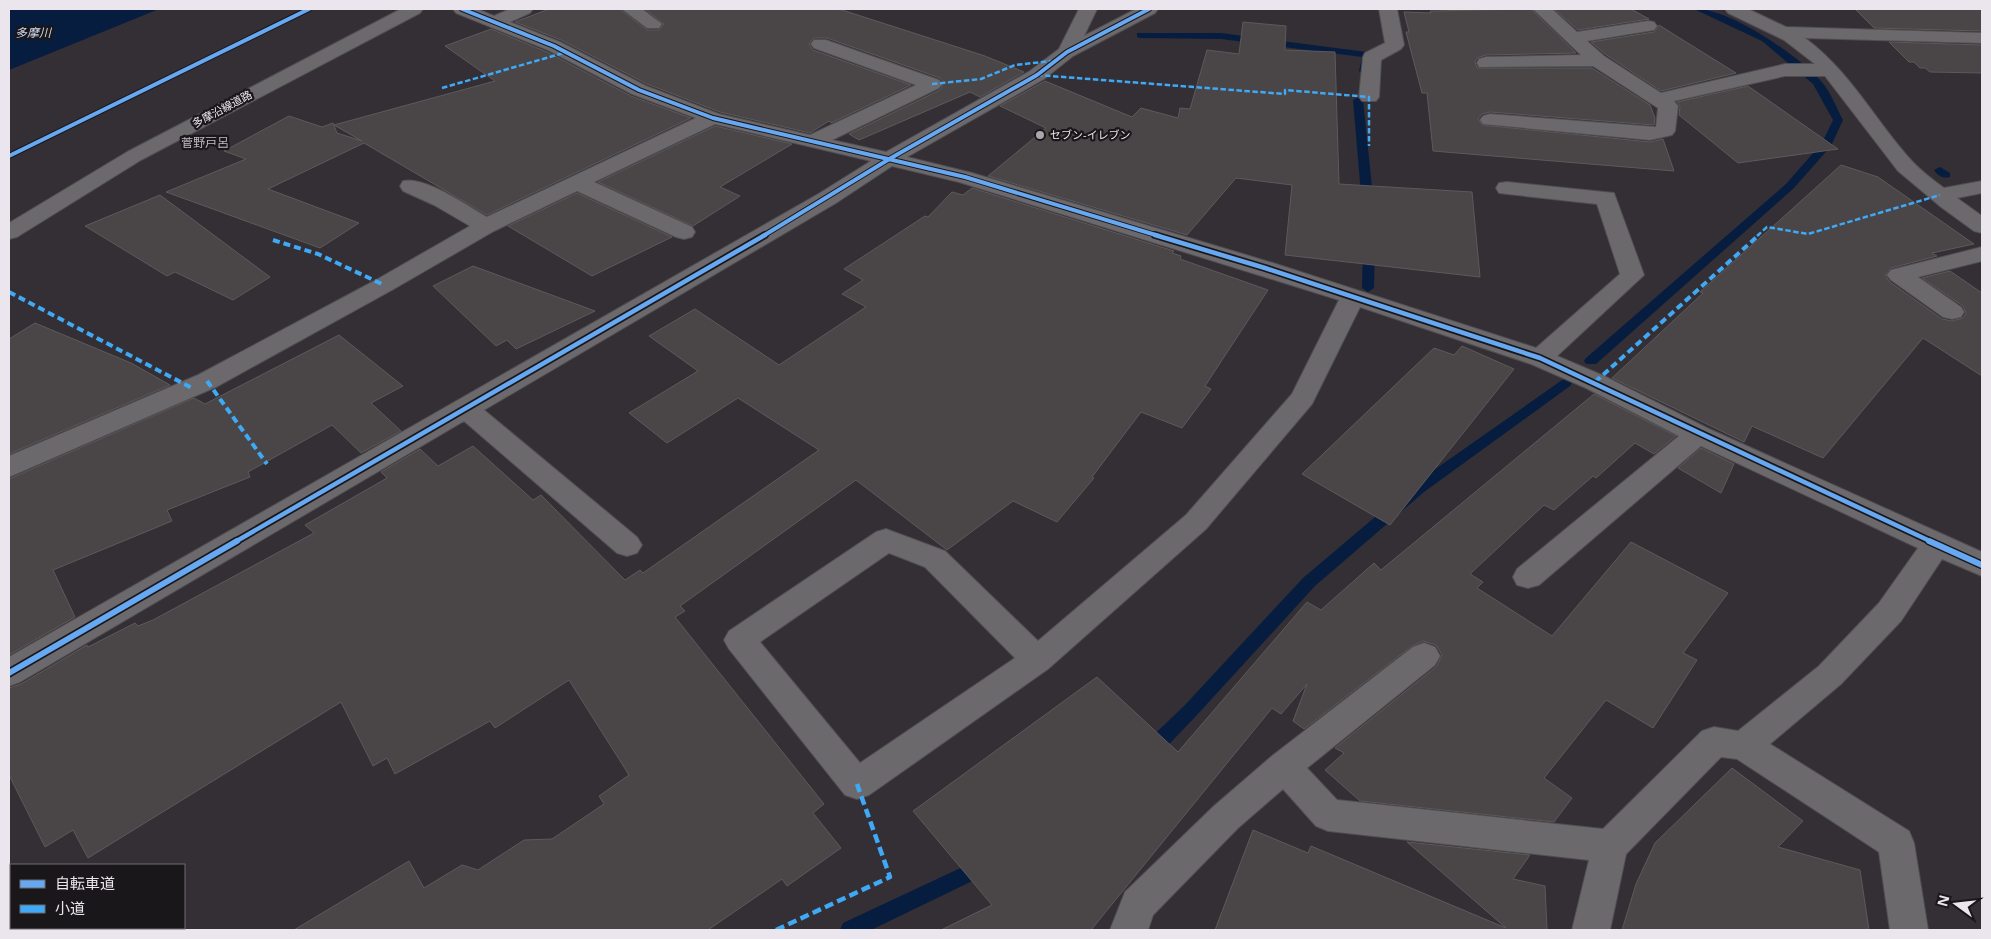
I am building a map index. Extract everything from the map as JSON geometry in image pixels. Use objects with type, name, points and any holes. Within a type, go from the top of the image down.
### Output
[{"type":"street","name":"多摩沿線道路","points":[[9,232],[134,156],[414,9]]},
{"type":"street","points":[[462,9],[554,46],[639,90],[713,118],[891,158],[965,177],[1256,265],[1540,358],[1595,382],[1698,434],[1982,566]]},
{"type":"street","points":[[493,23],[524,9]]},
{"type":"street","points":[[631,9],[653,24]]},
{"type":"street","points":[[1067,52],[1088,9]]},
{"type":"street","points":[[9,673],[464,407],[828,198],[891,158],[1037,74],[1067,52],[1149,9]]},
{"type":"street","points":[[1369,97],[1372,57],[1395,45],[1388,9]]},
{"type":"street","points":[[1490,120],[1650,134],[1665,131],[1668,106],[1597,60],[1542,9]]},
{"type":"street","points":[[1734,9],[1784,32],[1808,48],[1859,104],[1898,158],[1940,195],[1982,226]]},
{"type":"street","points":[[1574,38],[1648,26]]},
{"type":"street","points":[[1784,32],[1982,38]]},
{"type":"street","points":[[812,141],[932,84],[820,44]]},
{"type":"street","points":[[1486,63],[1597,60]]},
{"type":"street","points":[[1659,99],[1785,70],[1829,70]]},
{"type":"street","points":[[9,467],[207,381],[384,285],[486,226],[713,118]]},
{"type":"street","points":[[576,182],[684,232]]},
{"type":"street","points":[[411,186],[442,200],[486,226]]},
{"type":"street","points":[[1940,195],[1982,187]]},
{"type":"street","points":[[1507,188],[1606,198],[1632,275],[1540,358]]},
{"type":"street","points":[[1952,312],[1899,275],[1982,254]]},
{"type":"street","points":[[1037,660],[935,559],[886,540],[740,640],[857,784],[1037,660],[1196,522],[1303,398],[1352,298]]},
{"type":"street","points":[[464,407],[627,545]]},
{"type":"street","points":[[1528,577],[1698,434]]},
{"type":"street","points":[[1744,746],[1830,675],[1890,612],[1936,544]]},
{"type":"street","points":[[1129,930],[1138,904],[1226,817],[1284,767],[1424,656]]},
{"type":"street","points":[[1591,930],[1610,846],[1714,741],[1744,746],[1896,843],[1909,930]]},
{"type":"street","points":[[1284,767],[1328,815],[1610,846]]},
{"type":"water","name":"多摩川","points":[[9,9],[159,9],[9,70]]},
{"type":"building","points":[[549,9],[620,9],[647,30],[659,30],[664,24],[645,9],[839,9],[985,56],[1024,72],[980,97],[970,92],[859,140],[849,134],[940,90],[944,83],[940,78],[827,38],[814,38],[809,44],[813,50],[911,85],[831,123],[829,121],[810,133],[720,112],[647,84],[561,40],[515,22]]},
{"type":"building","points":[[1531,9],[1576,53],[1486,55],[1477,58],[1475,62],[1477,68],[1592,68],[1650,105],[1655,118],[1654,125],[1490,112],[1482,114],[1478,119],[1482,125],[1650,142],[1663,139],[1674,171],[1433,151],[1427,93],[1422,93],[1406,32],[1409,32],[1404,12],[1431,13],[1430,11]]},
{"type":"building","points":[[1554,9],[1631,9],[1649,19],[1578,30]]},
{"type":"building","points":[[1855,9],[1982,9],[1982,31],[1874,28]]},
{"type":"building","points":[[1243,22],[1286,26],[1285,50],[1335,52],[1339,184],[1472,192],[1480,277],[1285,255],[1292,185],[1236,178],[1187,235],[988,176],[1046,128],[1000,106],[1045,81],[1132,117],[1141,108],[1178,118],[1180,108],[1190,109],[1207,50],[1239,54]]},
{"type":"building","points":[[1659,25],[1736,73],[1661,91],[1605,54],[1591,42],[1654,32]]},
{"type":"building","points":[[491,29],[547,52],[631,96],[691,118],[487,215],[364,143],[268,189],[359,223],[320,248],[166,192],[246,159],[224,151],[289,116],[322,127],[333,123],[337,133],[362,141],[334,125],[495,81],[445,46]]},
{"type":"building","points":[[1889,42],[1982,45],[1982,73],[1930,72],[1925,68],[1920,68],[1914,62],[1909,62]]},
{"type":"building","points":[[1748,86],[1838,149],[1738,163],[1679,115],[1680,106],[1677,102]]},
{"type":"building","points":[[715,126],[792,144],[720,187],[740,196],[693,226],[598,182]]},
{"type":"building","points":[[1841,165],[1878,177],[1974,244],[1932,253],[1937,256],[1891,268],[1885,275],[1890,282],[1942,319],[1952,321],[1963,318],[1966,313],[1963,306],[1922,278],[1950,271],[1982,293],[1982,376],[1923,338],[1823,458],[1752,426],[1744,442],[1612,378],[1703,293],[1700,292]]},
{"type":"building","points":[[972,188],[1174,251],[1172,253],[1181,256],[1180,259],[1268,290],[1205,386],[1211,389],[1182,428],[1141,412],[1092,477],[1094,478],[1057,522],[1013,501],[947,550],[856,480],[680,606],[685,611],[675,617],[824,804],[813,813],[841,848],[787,886],[782,879],[708,930],[294,930],[409,861],[424,888],[462,865],[478,870],[524,840],[552,839],[604,804],[599,796],[629,775],[569,680],[495,728],[490,721],[395,774],[387,758],[373,766],[341,702],[88,858],[73,830],[45,847],[9,775],[9,688],[21,684],[87,645],[88,647],[135,623],[138,626],[153,620],[314,533],[305,525],[387,478],[381,472],[420,449],[438,466],[473,446],[533,500],[541,495],[625,580],[640,570],[643,573],[819,450],[738,398],[667,443],[629,413],[698,371],[649,336],[695,309],[779,365],[866,307],[842,294],[863,280],[844,269],[925,216],[928,217],[952,192],[963,195]]},
{"type":"building","points":[[577,193],[672,237],[592,276],[508,226]]},
{"type":"building","points":[[160,195],[270,277],[233,300],[175,272],[167,276],[85,226]]},
{"type":"building","points":[[473,266],[595,311],[516,349],[507,340],[496,346],[433,286]]},
{"type":"building","points":[[35,323],[131,363],[170,385],[9,454],[9,339]]},
{"type":"building","points":[[339,335],[403,386],[371,403],[401,431],[361,453],[332,425],[248,472],[250,477],[167,510],[172,521],[53,570],[75,617],[9,655],[9,479],[194,398],[205,404]]},
{"type":"building","points":[[1462,346],[1514,369],[1390,525],[1302,474],[1434,348],[1454,355]]},
{"type":"building","points":[[1594,394],[1676,436],[1654,454],[1635,443],[1596,478],[1593,476],[1554,510],[1544,505],[1470,574],[1483,582],[1477,588],[1552,636],[1631,542],[1728,593],[1683,653],[1697,660],[1653,728],[1606,700],[1544,778],[1572,798],[1554,822],[1360,801],[1325,770],[1344,753],[1335,748],[1437,666],[1442,655],[1436,645],[1423,641],[1412,646],[1304,729],[1293,721],[1307,684],[1281,714],[1272,708],[1091,930],[941,930],[992,905],[913,811],[1097,677],[1178,752],[1307,602],[1321,610],[1374,563],[1381,570]]},
{"type":"building","points":[[1701,448],[1734,464],[1721,493],[1678,468]]},
{"type":"building","points":[[1732,768],[1803,821],[1778,847],[1860,870],[1869,930],[1622,930],[1636,884],[1655,843]]},
{"type":"building","points":[[1253,830],[1308,853],[1311,846],[1506,928],[1407,842],[1530,855],[1513,879],[1545,886],[1547,930],[1215,930]]},
{"type":"waterway","points":[[1591,361],[1790,186],[1827,144],[1838,120],[1817,82],[1765,39],[1699,9]]},
{"type":"waterway","points":[[1140,35],[1221,36],[1367,55],[1364,71]]},
{"type":"waterway","points":[[1358,100],[1368,206]]},
{"type":"waterway","points":[[1940,170],[1946,175]]},
{"type":"waterway","points":[[1368,288],[1369,244]]},
{"type":"waterway","points":[[1148,753],[1190,711],[1309,582],[1419,488],[1565,383]]},
{"type":"waterway","points":[[850,930],[984,866]]},
{"type":"marked path","points":[[442,88],[567,52]]},
{"type":"marked path","points":[[932,84],[981,79],[1015,65],[1052,61]]},
{"type":"marked path","points":[[1037,75],[1285,94],[1285,90],[1369,97],[1369,146]]},
{"type":"marked path","points":[[1595,382],[1767,227],[1808,234],[1940,195]]},
{"type":"marked path","points":[[273,240],[318,254],[384,285]]},
{"type":"marked path","points":[[9,292],[192,388]]},
{"type":"marked path","points":[[207,381],[267,464]]},
{"type":"marked path","points":[[776,930],[890,877],[857,784]]},
{"type":"cycle path","points":[[9,156],[309,9]]},
{"type":"cycle path","points":[[462,9],[554,46],[639,90],[713,118],[965,177],[1265,268],[1540,358],[1595,382],[1698,434],[1982,565]]},
{"type":"cycle path","points":[[9,673],[828,198],[891,158],[1037,75],[1067,52],[1149,9]]},
{"type":"place","name":"セブン-イレブン","points":[[1040,135]]},
{"type":"district","name":"菅野戸呂","points":[[205,143]]}]
